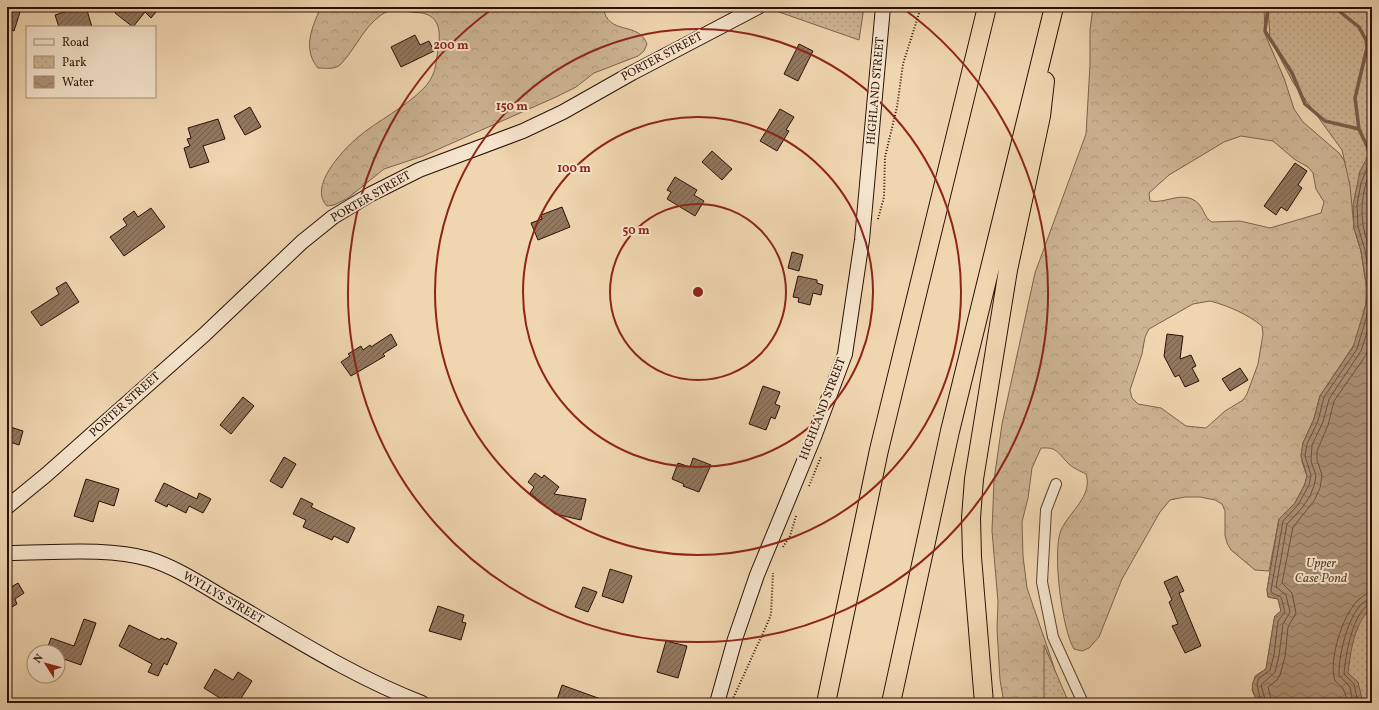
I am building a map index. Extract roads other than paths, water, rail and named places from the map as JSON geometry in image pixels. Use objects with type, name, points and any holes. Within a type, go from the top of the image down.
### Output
[{"type":"highway","points":[[826,703],[881,443],[987,7]]},
{"type":"highway","points":[[891,703],[950,431],[1054,7]]},
{"type":"highway","points":[[984,703],[972,557],[971,518],[973,486],[1009,264],[1043,106],[1046,37]]},
{"type":"street","name":"PORTER STREET","points":[[7,507],[46,475],[204,335],[302,242],[333,217],[371,194],[419,170],[523,131],[563,112],[632,72],[758,7]]},
{"type":"street","name":"HIGHLAND STREET","points":[[717,703],[735,639],[757,575],[814,437],[845,354],[862,240],[883,7]]},
{"type":"street","points":[[1056,484],[1046,510],[1042,582],[1053,636],[1083,703]]},
{"type":"street","name":"WYLLYS STREET","points":[[7,553],[122,554],[150,559],[182,574],[296,640],[374,682],[422,703]]},
{"type":"water","name":"Upper Case Pond","points":[[1372,149],[1372,607],[1361,621],[1354,637],[1348,673],[1358,682],[1363,703],[1258,703],[1253,692],[1253,683],[1257,676],[1266,669],[1275,616],[1281,611],[1278,599],[1268,597],[1267,590],[1279,519],[1295,503],[1305,484],[1307,476],[1301,456],[1303,443],[1314,419],[1320,396],[1353,347],[1366,304],[1366,282],[1361,251],[1354,228],[1353,205],[1360,171]]},
{"type":"waterway","points":[[1268,7],[1265,31],[1292,73],[1305,104],[1325,121],[1359,129]]},
{"type":"waterway","points":[[1334,7],[1359,27],[1366,40],[1367,48],[1355,98],[1359,129],[1372,157]]}]
